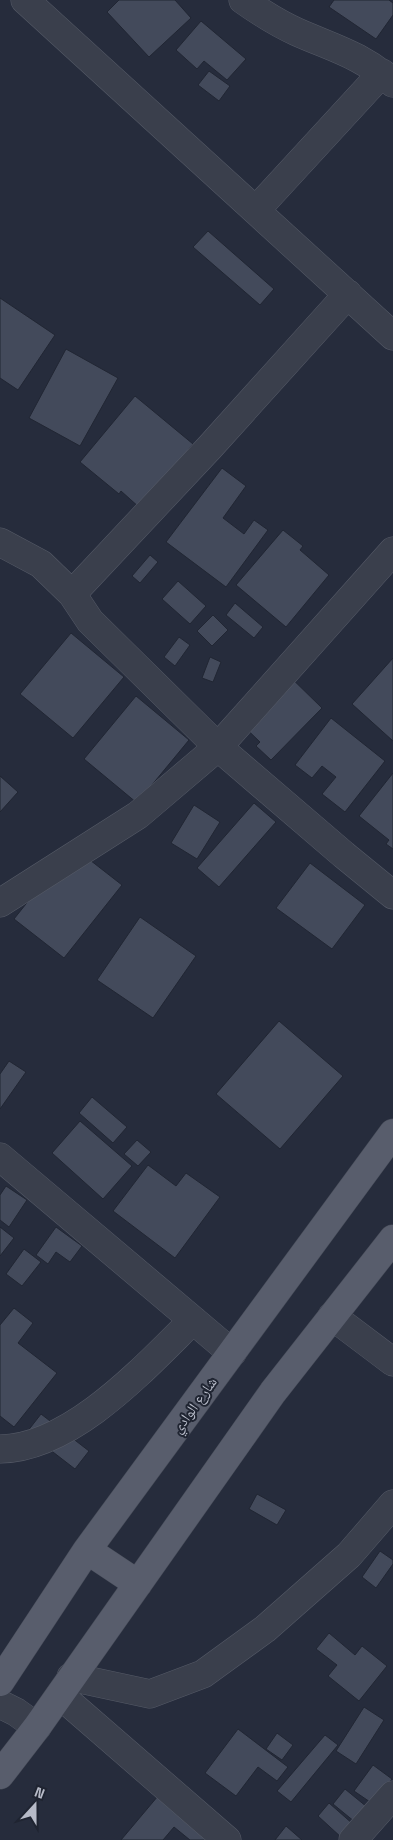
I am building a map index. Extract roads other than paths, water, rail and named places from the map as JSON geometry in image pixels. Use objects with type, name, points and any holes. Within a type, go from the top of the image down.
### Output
[{"type":"main road","name":"شارع الوادي","points":[[0,1682],[87,1550],[393,1133]]},
{"type":"main road","points":[[0,1775],[37,1728],[273,1392],[393,1239]]},
{"type":"main road","points":[[87,1550],[138,1584]]},
{"type":"street","points":[[25,0],[393,336]]},
{"type":"street","points":[[243,0],[270,19],[359,58],[388,78],[256,210]]},
{"type":"street","points":[[72,594],[210,447],[348,294]]},
{"type":"street","points":[[0,542],[42,564],[72,594],[90,621],[218,747],[393,895]]},
{"type":"street","points":[[0,903],[138,815],[218,747],[393,551]]},
{"type":"street","points":[[0,1157],[232,1353]]},
{"type":"street","points":[[332,1316],[393,1362]]},
{"type":"street","points":[[0,1449],[17,1449],[47,1439],[71,1427],[127,1384],[193,1320]]},
{"type":"street","points":[[66,1686],[150,1694],[203,1674],[265,1629],[349,1555],[393,1504]]},
{"type":"street","points":[[66,1686],[228,1840]]},
{"type":"street","points":[[0,1704],[16,1712],[37,1728]]},
{"type":"street","points":[[353,1840],[393,1795]]}]
